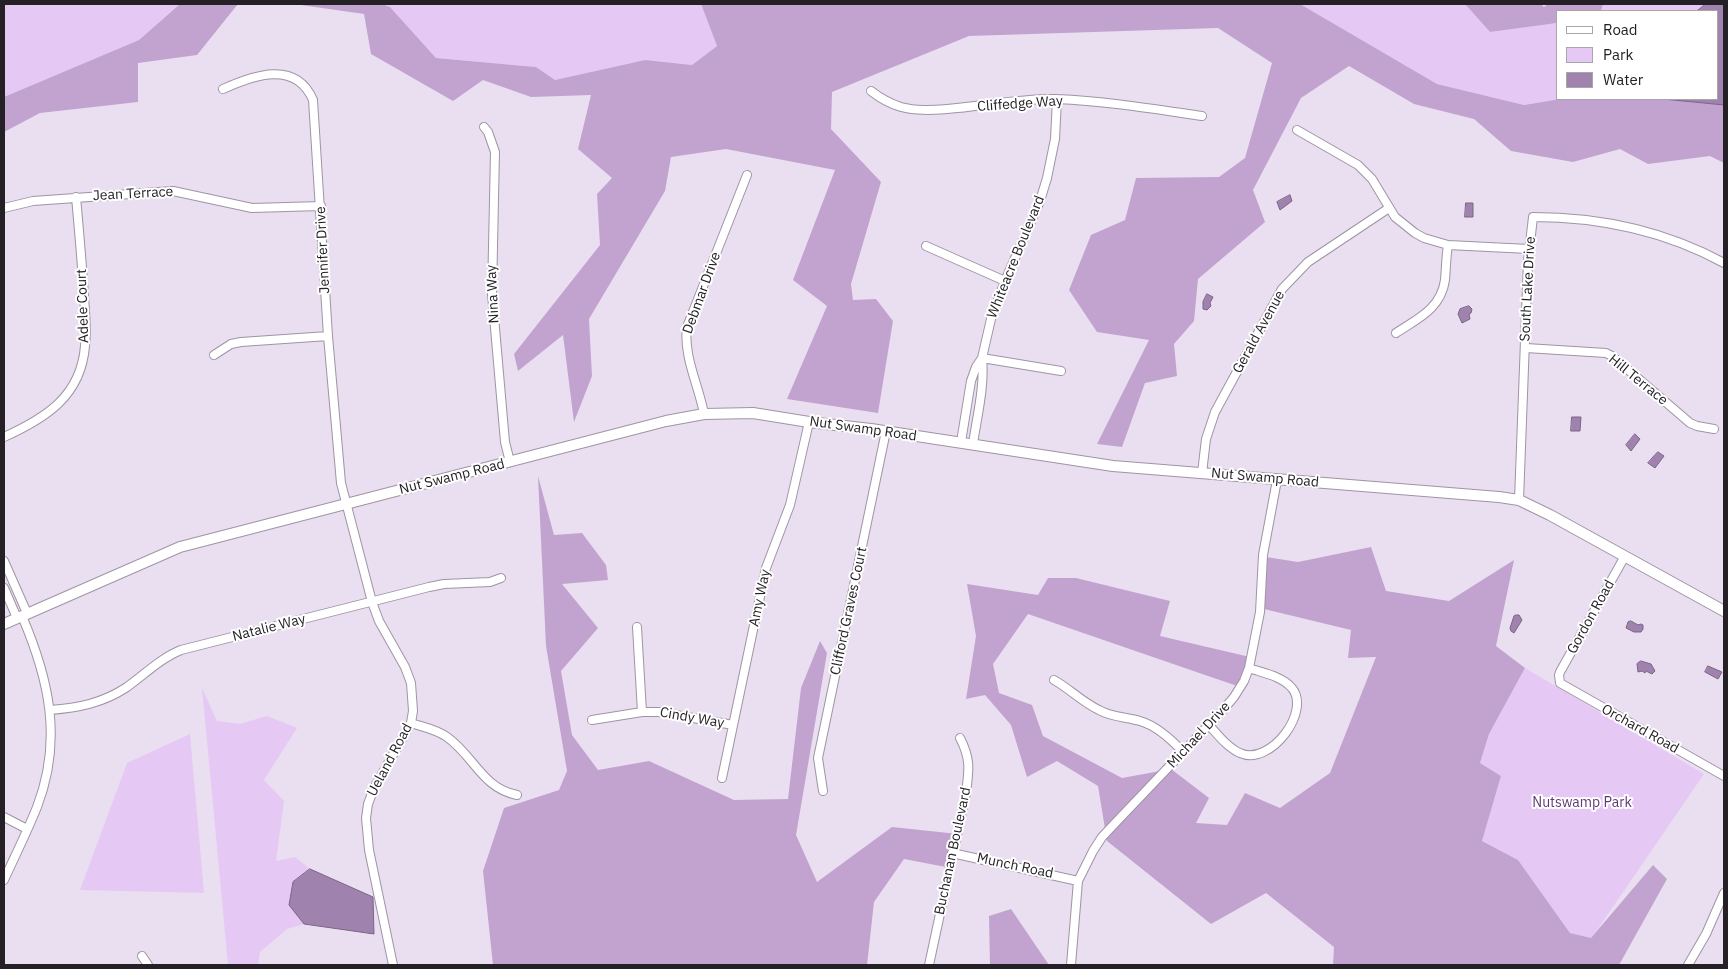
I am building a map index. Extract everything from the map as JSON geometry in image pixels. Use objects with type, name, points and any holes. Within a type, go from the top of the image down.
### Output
[{"type":"main road","name":"Nut Swamp Road","points":[[4,624],[180,547],[666,421],[704,414],[748,413],[886,431],[1096,464],[1519,500],[1550,514],[1724,610]]},
{"type":"street","name":"Jennifer Drive","points":[[223,89],[244,79],[280,74],[291,76],[306,87],[313,100],[328,336],[342,483],[346,504]]},
{"type":"street","name":"Cliffedge Way","points":[[871,91],[891,103],[916,110],[966,108],[1030,100],[1057,99],[1097,102],[1202,116]]},
{"type":"street","name":"Whiteacre Boulevard","points":[[961,442],[971,382],[976,367],[982,358],[990,319],[1040,201],[1047,178],[1055,139],[1057,99]]},
{"type":"street","name":"Nina Way","points":[[484,127],[488,132],[495,152],[492,294],[505,442],[510,462]]},
{"type":"street","points":[[1297,130],[1358,165],[1372,179],[1395,217],[1415,233],[1437,243],[1448,245],[1529,249]]},
{"type":"street","name":"Debmar Drive","points":[[704,414],[686,347],[687,327],[747,175]]},
{"type":"street","name":"Jean Terrace","points":[[4,208],[33,201],[173,191],[252,208],[321,206]]},
{"type":"street","name":"Adele Court","points":[[4,437],[34,423],[55,408],[72,387],[81,366],[86,334],[76,197]]},
{"type":"street","name":"Gerald Avenue","points":[[1202,473],[1206,439],[1215,412],[1282,288],[1308,262],[1389,208]]},
{"type":"street","name":"South Lake Drive","points":[[1519,500],[1529,249],[1533,217],[1589,220],[1642,230],[1686,245],[1724,263]]},
{"type":"street","points":[[1396,333],[1428,312],[1440,298],[1445,280],[1448,245]]},
{"type":"street","points":[[926,246],[1005,281]]},
{"type":"street","points":[[214,355],[231,344],[241,342],[328,336]]},
{"type":"street","name":"Hill Terrace","points":[[1526,348],[1606,353],[1690,423],[1714,429]]},
{"type":"street","points":[[973,444],[982,383],[982,358],[1061,371]]},
{"type":"street","name":"Amy Way","points":[[722,778],[766,568],[790,505],[809,422]]},
{"type":"street","name":"Clifford Graves Court","points":[[823,791],[818,758],[886,431]]},
{"type":"street","name":"Michael Drive","points":[[1071,965],[1078,880],[1092,851],[1102,837],[1234,697],[1249,668],[1260,612],[1263,555],[1277,480]]},
{"type":"street","name":"Ueland Road","points":[[346,504],[372,602],[380,622],[408,675],[413,700],[414,711],[411,723],[374,788],[368,804],[366,818],[369,850],[393,965]]},
{"type":"street","name":"Gordon Road","points":[[1559,680],[1560,672],[1625,556]]},
{"type":"street","points":[[4,561],[42,668],[50,710],[50,744],[46,772],[37,806],[4,880]]},
{"type":"street","name":"Natalie Way","points":[[50,710],[84,706],[106,698],[127,686],[165,658],[181,650],[444,584],[484,582],[501,578]]},
{"type":"street","points":[[4,588],[22,616]]},
{"type":"street","points":[[637,627],[642,712]]},
{"type":"street","points":[[1209,725],[1230,747],[1246,755],[1254,756],[1266,751],[1285,734],[1298,704],[1294,690],[1283,680],[1249,668]]},
{"type":"street","points":[[1054,680],[1100,711],[1141,721],[1154,727],[1183,752]]},
{"type":"street","name":"Orchard Road","points":[[1559,680],[1564,686],[1724,776]]},
{"type":"street","name":"Cindy Way","points":[[592,720],[642,712],[667,712],[733,726]]},
{"type":"street","points":[[411,723],[446,736],[491,784],[517,795]]},
{"type":"street","name":"Buchanan Boulevard","points":[[929,965],[966,793],[969,771],[968,755],[960,738]]},
{"type":"street","points":[[4,817],[27,829]]},
{"type":"street","name":"Munch Road","points":[[952,853],[1078,880]]},
{"type":"street","points":[[1688,965],[1706,934],[1724,893]]},
{"type":"street","points":[[142,956],[148,965]]},
{"type":"green space","points":[[4,4],[180,4],[139,40],[4,97]]},
{"type":"green space","points":[[382,4],[701,4],[717,46],[692,65],[645,60],[555,80],[536,67],[436,58],[390,7]]},
{"type":"green space","points":[[1300,4],[1465,4],[1490,32],[1556,23],[1556,100],[1524,105],[1437,84]]},
{"type":"green space","points":[[1603,4],[1706,4],[1698,10],[1601,10]]},
{"type":"green space","name":"Nutswamp Park","points":[[1525,668],[1704,774],[1591,939],[1570,933],[1518,860],[1482,841],[1501,776],[1480,763],[1489,734]]},
{"type":"green space","points":[[202,688],[217,721],[240,724],[267,716],[297,728],[264,780],[284,801],[276,861],[295,857],[310,869],[293,882],[289,904],[304,924],[287,929],[260,952],[258,965],[228,965]]},
{"type":"green space","points":[[190,734],[204,893],[80,890],[127,763]]},
{"type":"shaded area","points":[[180,4],[238,4],[197,55],[138,63],[138,102],[40,113],[4,132],[4,97],[139,40]]},
{"type":"shaded area","points":[[294,4],[382,4],[390,7],[436,58],[536,67],[555,80],[645,60],[692,65],[717,46],[701,4],[1300,4],[1437,84],[1524,105],[1556,100],[1673,100],[1724,105],[1724,163],[1710,156],[1648,164],[1620,149],[1573,162],[1511,151],[1474,119],[1414,104],[1349,66],[1301,98],[1253,190],[1265,222],[1198,279],[1194,321],[1174,344],[1177,376],[1145,383],[1122,447],[1097,444],[1149,340],[1097,332],[1069,290],[1091,235],[1125,220],[1136,178],[1219,177],[1245,158],[1272,63],[1218,28],[969,36],[832,92],[831,129],[881,182],[851,284],[853,300],[876,299],[893,321],[878,413],[787,399],[827,306],[793,280],[835,170],[726,149],[671,157],[665,191],[589,319],[592,376],[574,422],[563,335],[518,371],[514,354],[600,245],[597,194],[612,178],[578,149],[591,95],[531,97],[483,80],[453,101],[371,54],[364,14]]},
{"type":"shaded area","points":[[1465,4],[1541,4],[1544,7],[1548,4],[1603,4],[1601,10],[1556,10],[1556,23],[1490,32]]},
{"type":"shaded area","points":[[538,476],[554,535],[582,533],[606,565],[608,580],[562,584],[598,628],[561,671],[572,735],[598,770],[649,761],[734,800],[788,799],[801,688],[820,641],[827,653],[796,835],[817,882],[892,827],[958,834],[951,868],[904,859],[874,902],[867,965],[493,965],[483,871],[504,808],[559,790],[567,771],[546,646]]},
{"type":"shaded area","points":[[1371,547],[1386,591],[1449,601],[1514,560],[1496,646],[1525,668],[1489,734],[1480,763],[1501,776],[1482,841],[1518,860],[1570,933],[1591,938],[1653,865],[1667,879],[1619,965],[1333,965],[1334,947],[1266,893],[1211,924],[1107,841],[1098,786],[1057,761],[1027,777],[1011,725],[985,695],[966,699],[976,636],[967,584],[1038,595],[1048,578],[1076,578],[1170,601],[1160,636],[1250,657],[1240,687],[1028,614],[993,664],[999,693],[1032,705],[1043,736],[1122,778],[1171,769],[1209,798],[1196,823],[1227,825],[1245,793],[1280,808],[1330,773],[1376,657],[1348,658],[1351,630],[1260,608],[1266,557],[1298,562]]},
{"type":"shaded area","points":[[1011,909],[1049,965],[990,965],[989,916]]},
{"type":"water","points":[[1706,4],[1724,4],[1724,105],[1673,100],[1718,100],[1718,10],[1698,10]]},
{"type":"water","points":[[1290,195],[1292,201],[1280,210],[1277,202]]},
{"type":"water","points":[[1466,203],[1473,203],[1473,217],[1465,217]]},
{"type":"water","points":[[1207,294],[1213,297],[1210,303],[1211,306],[1207,310],[1203,309],[1203,302]]},
{"type":"water","points":[[1469,306],[1472,309],[1469,314],[1470,319],[1462,323],[1458,314],[1460,309]]},
{"type":"water","points":[[1572,417],[1581,417],[1580,431],[1571,431]]},
{"type":"water","points":[[1635,434],[1640,439],[1631,451],[1626,445]]},
{"type":"water","points":[[1658,452],[1664,456],[1655,468],[1648,463]]},
{"type":"water","points":[[1516,615],[1519,615],[1522,620],[1514,633],[1510,628]]},
{"type":"water","points":[[1631,621],[1638,625],[1643,625],[1641,632],[1634,632],[1626,628],[1628,622]]},
{"type":"water","points":[[1641,661],[1651,664],[1655,671],[1652,674],[1646,671],[1645,673],[1642,671],[1638,672],[1637,664]]},
{"type":"water","points":[[1708,666],[1722,672],[1718,679],[1705,672]]},
{"type":"water","points":[[310,869],[373,897],[374,934],[304,924],[289,905],[293,882]]}]
